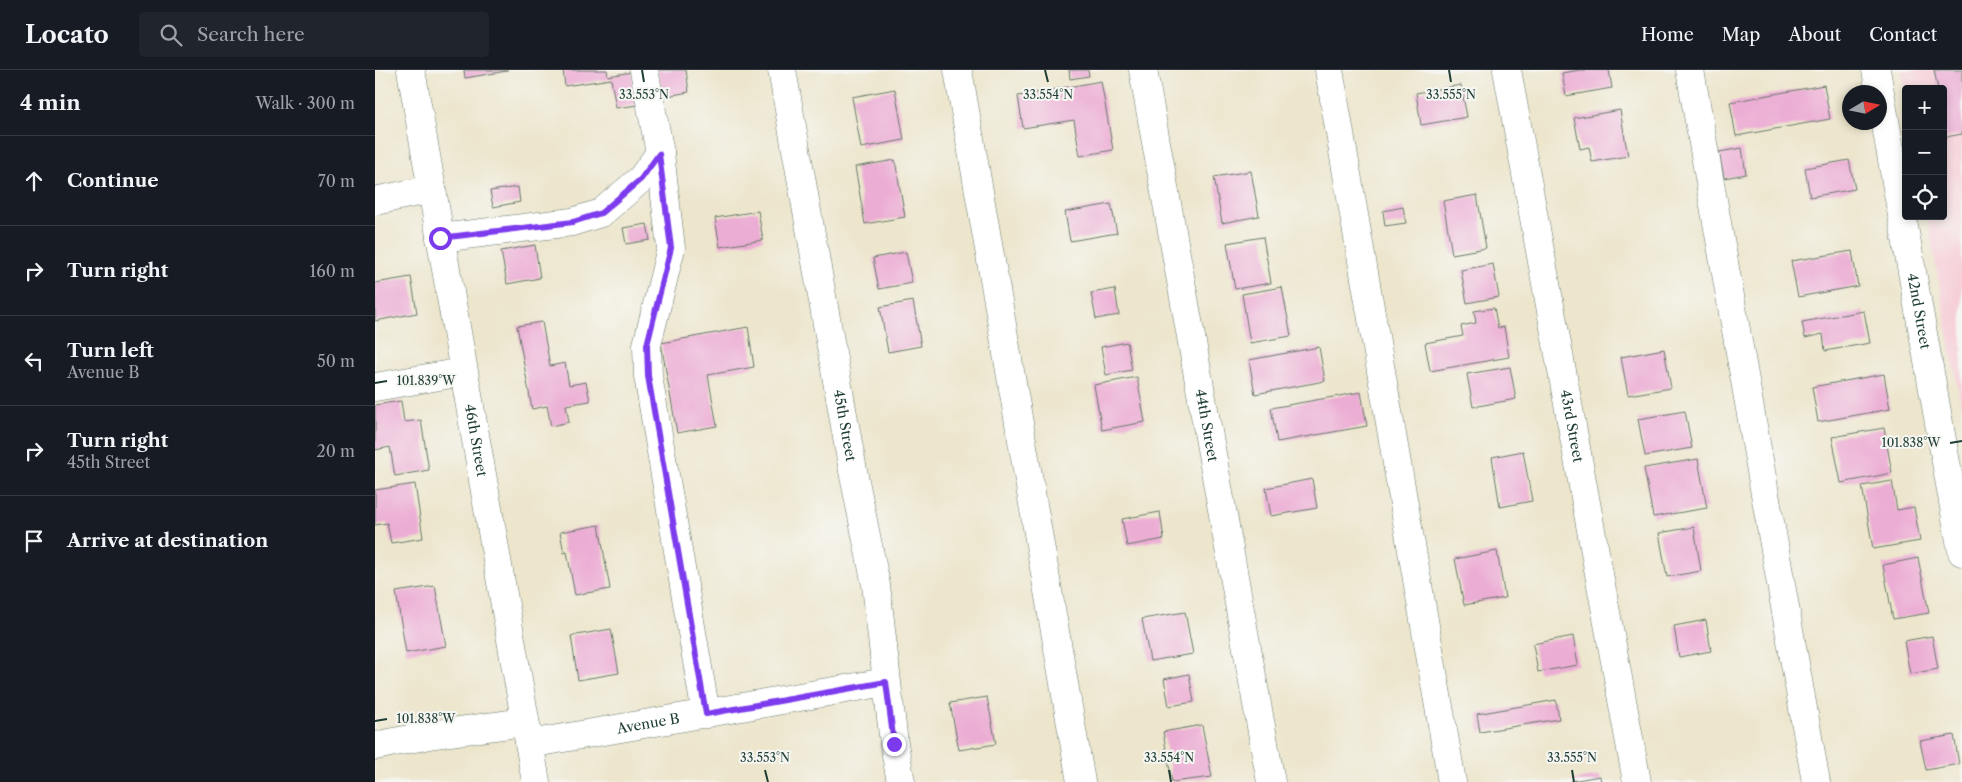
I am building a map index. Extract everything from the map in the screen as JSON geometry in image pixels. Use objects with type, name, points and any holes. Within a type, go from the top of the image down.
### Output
[{"type":"street","name":"46th Street","points":[[411,70],[536,782]]},
{"type":"street","points":[[644,70],[659,154],[671,248],[647,345],[648,376],[706,714]]},
{"type":"street","name":"45th Street","points":[[782,70],[853,471],[876,585],[886,682],[901,782]]},
{"type":"street","points":[[958,70],[1081,782]]},
{"type":"street","name":"44th Street","points":[[1143,70],[1271,782]]},
{"type":"street","points":[[1329,70],[1452,782]]},
{"type":"street","name":"43rd Street","points":[[1507,70],[1637,782]]},
{"type":"street","points":[[1690,70],[1815,782]]},
{"type":"street","name":"42nd Street","points":[[1876,70],[1962,552]]},
{"type":"street","points":[[440,238],[573,222],[601,213],[641,179],[659,154]]},
{"type":"street","points":[[375,201],[431,189]]},
{"type":"street","points":[[375,387],[463,372]]},
{"type":"street","name":"Avenue B","points":[[375,746],[429,736],[527,733],[706,714],[886,682]]},
{"type":"shaded area","points":[[1901,70],[1962,70],[1962,412],[1928,220],[1947,220],[1947,85],[1904,85]]},
{"type":"building","points":[[464,70],[507,70],[507,71],[465,78]]},
{"type":"building","points":[[563,70],[607,70],[608,76],[632,72],[638,105],[616,108],[611,79],[565,86]]},
{"type":"building","points":[[657,70],[686,70],[689,92],[662,97]]},
{"type":"building","points":[[1069,70],[1088,70],[1089,76],[1070,79]]},
{"type":"building","points":[[1580,70],[1609,70],[1612,88],[1566,96],[1562,73]]},
{"type":"building","points":[[1934,70],[1962,70],[1962,134],[1947,137],[1947,85],[1937,85]]},
{"type":"building","points":[[1101,81],[1113,150],[1080,156],[1074,120],[1023,128],[1018,96]]},
{"type":"building","points":[[1461,85],[1467,117],[1421,125],[1416,93]]},
{"type":"building","points":[[1824,85],[1830,119],[1736,136],[1730,102]]},
{"type":"building","points":[[895,89],[904,140],[861,148],[852,97]]},
{"type":"building","points":[[1620,110],[1628,156],[1592,162],[1589,147],[1580,149],[1574,118]]},
{"type":"building","points":[[1742,148],[1746,174],[1724,178],[1719,152]]},
{"type":"building","points":[[895,160],[905,217],[865,224],[855,167]]},
{"type":"building","points":[[1849,160],[1855,189],[1810,197],[1805,168]]},
{"type":"building","points":[[1251,171],[1259,216],[1222,223],[1214,177]]},
{"type":"building","points":[[518,187],[520,202],[493,207],[490,191]]},
{"type":"building","points":[[1477,195],[1486,248],[1452,254],[1443,201]]},
{"type":"building","points":[[1111,204],[1117,233],[1070,241],[1065,212]]},
{"type":"building","points":[[1403,207],[1406,223],[1385,226],[1383,211]]},
{"type":"building","points":[[758,211],[763,240],[720,247],[715,218]]},
{"type":"building","points":[[647,224],[650,240],[626,244],[623,228]]},
{"type":"building","points":[[1263,237],[1271,283],[1235,289],[1227,243]]},
{"type":"building","points":[[535,245],[540,278],[507,284],[501,251]]},
{"type":"building","points":[[1852,251],[1858,286],[1798,297],[1791,261]]},
{"type":"building","points":[[906,252],[912,283],[879,289],[873,258]]},
{"type":"building","points":[[1493,264],[1499,297],[1467,303],[1461,270]]},
{"type":"building","points":[[411,277],[417,313],[375,321],[375,283]]},
{"type":"building","points":[[1282,287],[1291,336],[1250,343],[1242,294]]},
{"type":"building","points":[[1115,289],[1119,315],[1096,319],[1091,293]]},
{"type":"building","points":[[913,301],[921,346],[888,352],[880,307]]},
{"type":"building","points":[[1494,308],[1498,328],[1504,327],[1509,357],[1430,371],[1425,343],[1463,336],[1461,326],[1476,323],[1474,311]]},
{"type":"building","points":[[1864,311],[1870,343],[1825,351],[1823,334],[1805,338],[1802,322]]},
{"type":"building","points":[[542,322],[550,366],[565,363],[569,385],[586,382],[590,401],[566,405],[569,422],[551,426],[547,406],[532,409],[517,326]]},
{"type":"building","points":[[748,327],[754,367],[708,375],[717,426],[677,433],[661,343]]},
{"type":"building","points":[[1127,342],[1132,370],[1106,375],[1101,347]]},
{"type":"building","points":[[1319,347],[1325,381],[1255,394],[1249,360]]},
{"type":"building","points":[[1664,349],[1671,388],[1628,395],[1621,357]]},
{"type":"building","points":[[1510,367],[1516,399],[1473,407],[1467,374]]},
{"type":"building","points":[[1884,374],[1890,409],[1818,422],[1812,387]]},
{"type":"building","points":[[1137,377],[1145,422],[1102,430],[1094,385]]},
{"type":"building","points":[[1361,392],[1367,426],[1277,442],[1271,408]]},
{"type":"building","points":[[401,401],[404,422],[421,420],[429,470],[395,476],[390,447],[375,450],[375,405]]},
{"type":"building","points":[[1685,411],[1692,448],[1645,456],[1638,419]]},
{"type":"building","points":[[1884,428],[1892,473],[1841,483],[1832,437]]},
{"type":"building","points":[[1523,451],[1532,501],[1500,507],[1492,457]]},
{"type":"building","points":[[1698,459],[1707,508],[1653,517],[1644,468]]},
{"type":"building","points":[[1312,479],[1317,508],[1271,516],[1266,488]]},
{"type":"building","points":[[1892,481],[1897,510],[1914,507],[1920,541],[1873,549],[1862,486]]},
{"type":"building","points":[[415,484],[423,538],[391,543],[387,523],[375,525],[375,490]]},
{"type":"building","points":[[1160,512],[1164,539],[1127,546],[1122,519]]},
{"type":"building","points":[[599,525],[610,589],[575,595],[567,552],[564,553],[560,532]]},
{"type":"building","points":[[1694,527],[1701,571],[1667,577],[1659,533]]},
{"type":"building","points":[[1497,551],[1505,598],[1464,605],[1455,559]]},
{"type":"building","points":[[1918,558],[1929,613],[1893,619],[1883,565]]},
{"type":"building","points":[[435,586],[446,646],[406,653],[396,592]]},
{"type":"building","points":[[1185,612],[1193,654],[1150,661],[1142,619]]},
{"type":"building","points":[[1706,620],[1711,651],[1679,657],[1674,626]]},
{"type":"building","points":[[611,629],[619,673],[578,680],[571,636]]},
{"type":"building","points":[[1573,636],[1578,665],[1538,672],[1533,644]]},
{"type":"building","points":[[1932,636],[1938,669],[1910,674],[1904,641]]},
{"type":"building","points":[[1189,674],[1194,702],[1169,706],[1164,679]]},
{"type":"building","points":[[987,697],[996,744],[959,750],[950,703]]},
{"type":"building","points":[[1556,700],[1559,719],[1480,732],[1477,714]]},
{"type":"building","points":[[1202,725],[1212,777],[1172,782],[1163,732]]},
{"type":"building","points":[[1954,735],[1959,764],[1926,770],[1920,741]]},
{"type":"building","points":[[1600,776],[1601,782],[1571,782],[1571,781]]},
{"type":"route","points":[[440,238],[573,222],[601,213],[641,179],[659,154],[671,248],[647,345],[648,376],[706,714],[886,682],[894,744]]}]
